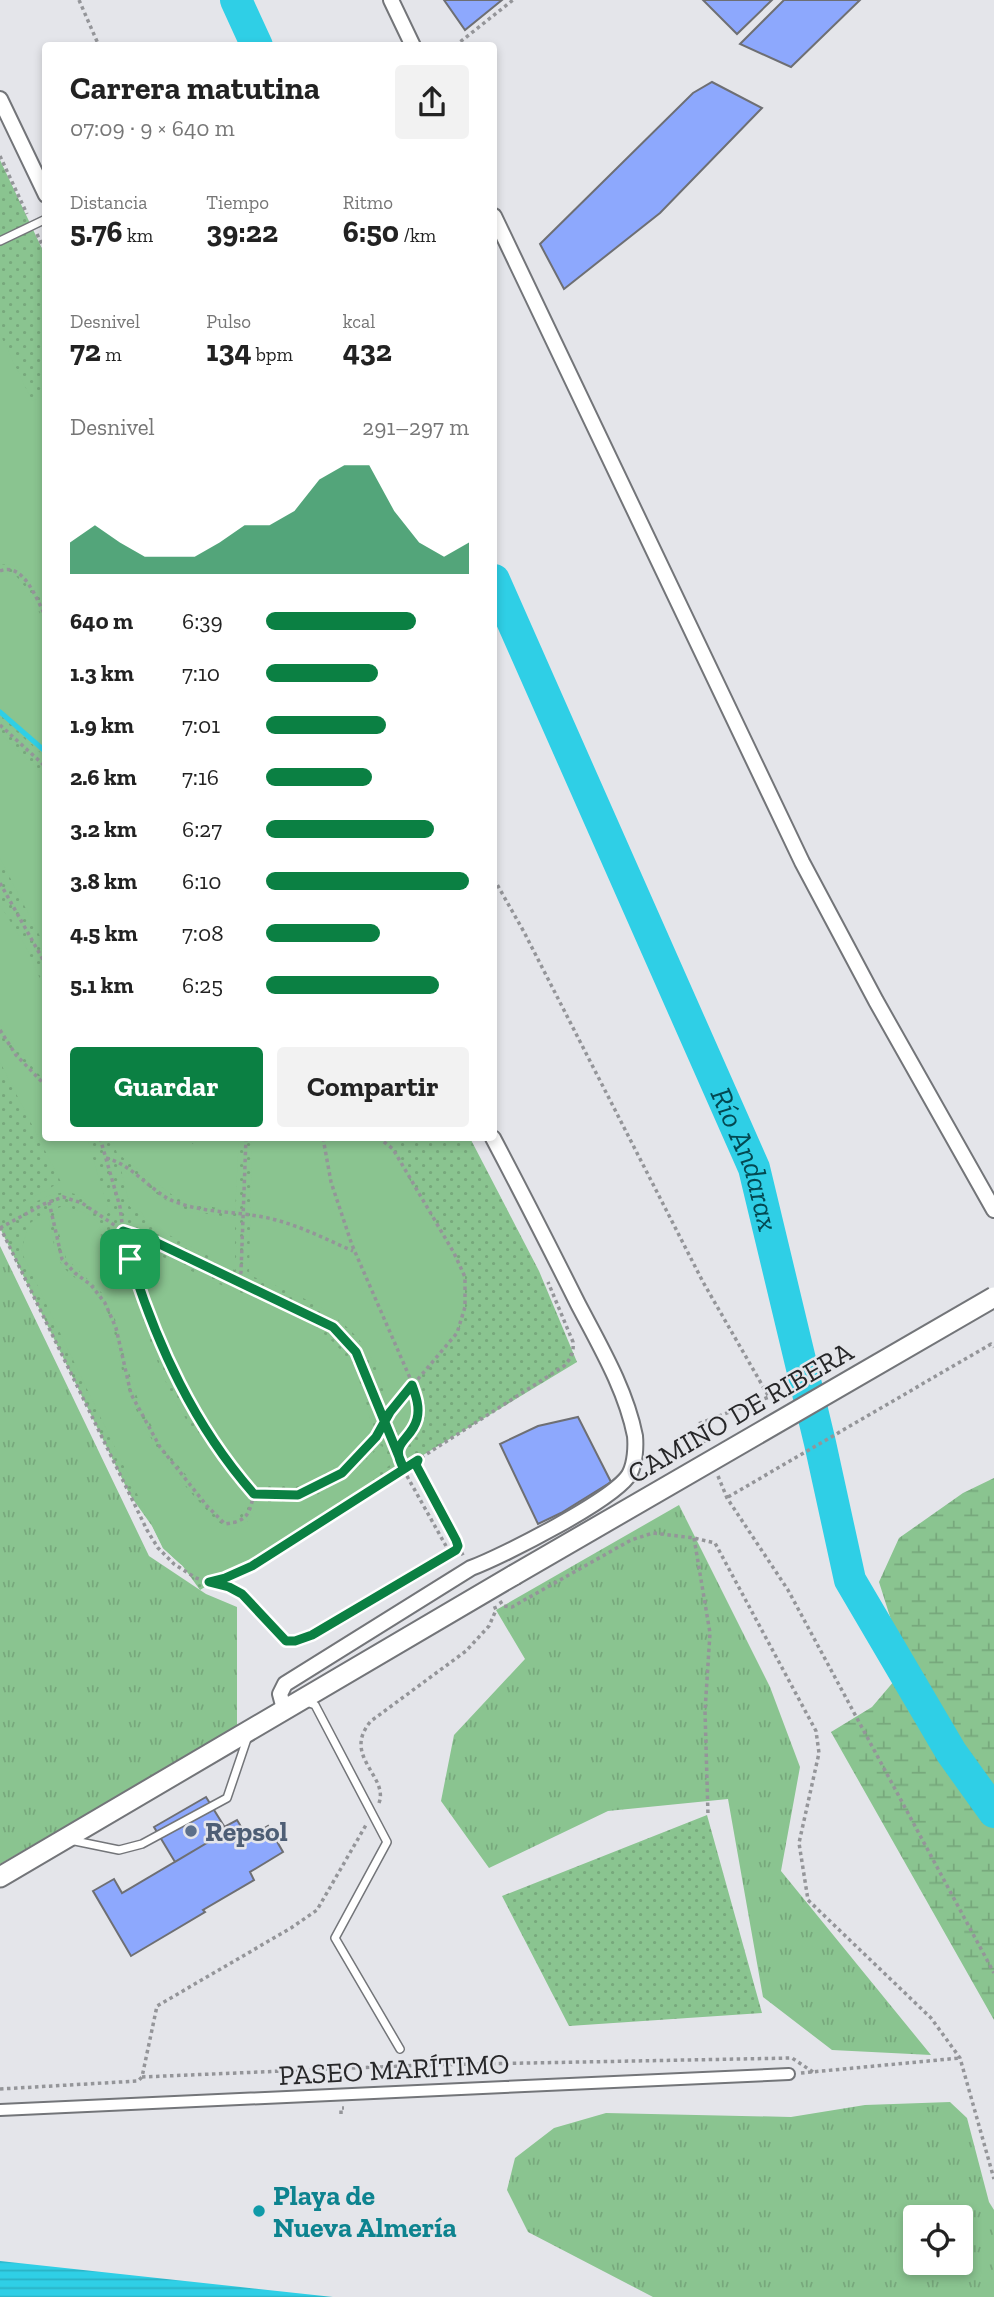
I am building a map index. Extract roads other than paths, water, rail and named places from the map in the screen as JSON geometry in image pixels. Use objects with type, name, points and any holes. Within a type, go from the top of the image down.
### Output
[{"type":"main road","name":"CAMINO DE RIBERA","points":[[0,1877],[292,1705],[492,1595],[513,1576],[994,1297]]},
{"type":"street","points":[[391,0],[411,42]]},
{"type":"street","points":[[0,99],[42,187]]},
{"type":"street","points":[[497,222],[802,862],[994,1210]]},
{"type":"street","points":[[292,1705],[281,1694],[285,1684],[471,1569],[613,1492],[630,1472],[635,1438],[616,1380],[496,1141]]},
{"type":"street","name":"PASEO MARÍTIMO","points":[[0,2110],[789,2074]]},
{"type":"lane","points":[[0,241],[42,221]]},
{"type":"lane","points":[[292,1705],[315,1705],[387,1842],[335,1938],[400,2049]]},
{"type":"lane","points":[[66,1839],[119,1850],[142,1844],[227,1798],[251,1729]]},
{"type":"water","points":[[0,2261],[333,2297],[0,2297]]},
{"type":"waterway","name":"Río Andarax","points":[[236,0],[255,42]]},
{"type":"waterway","name":"Río Andarax","points":[[497,587],[754,1168],[850,1580],[951,1752],[994,1812]]},
{"type":"waterway","points":[[0,712],[42,749]]},
{"type":"place","name":"Repsol","points":[[191,1831]]},
{"type":"place","name":"Playa de Nueva Almería","points":[[259,2211]]}]
